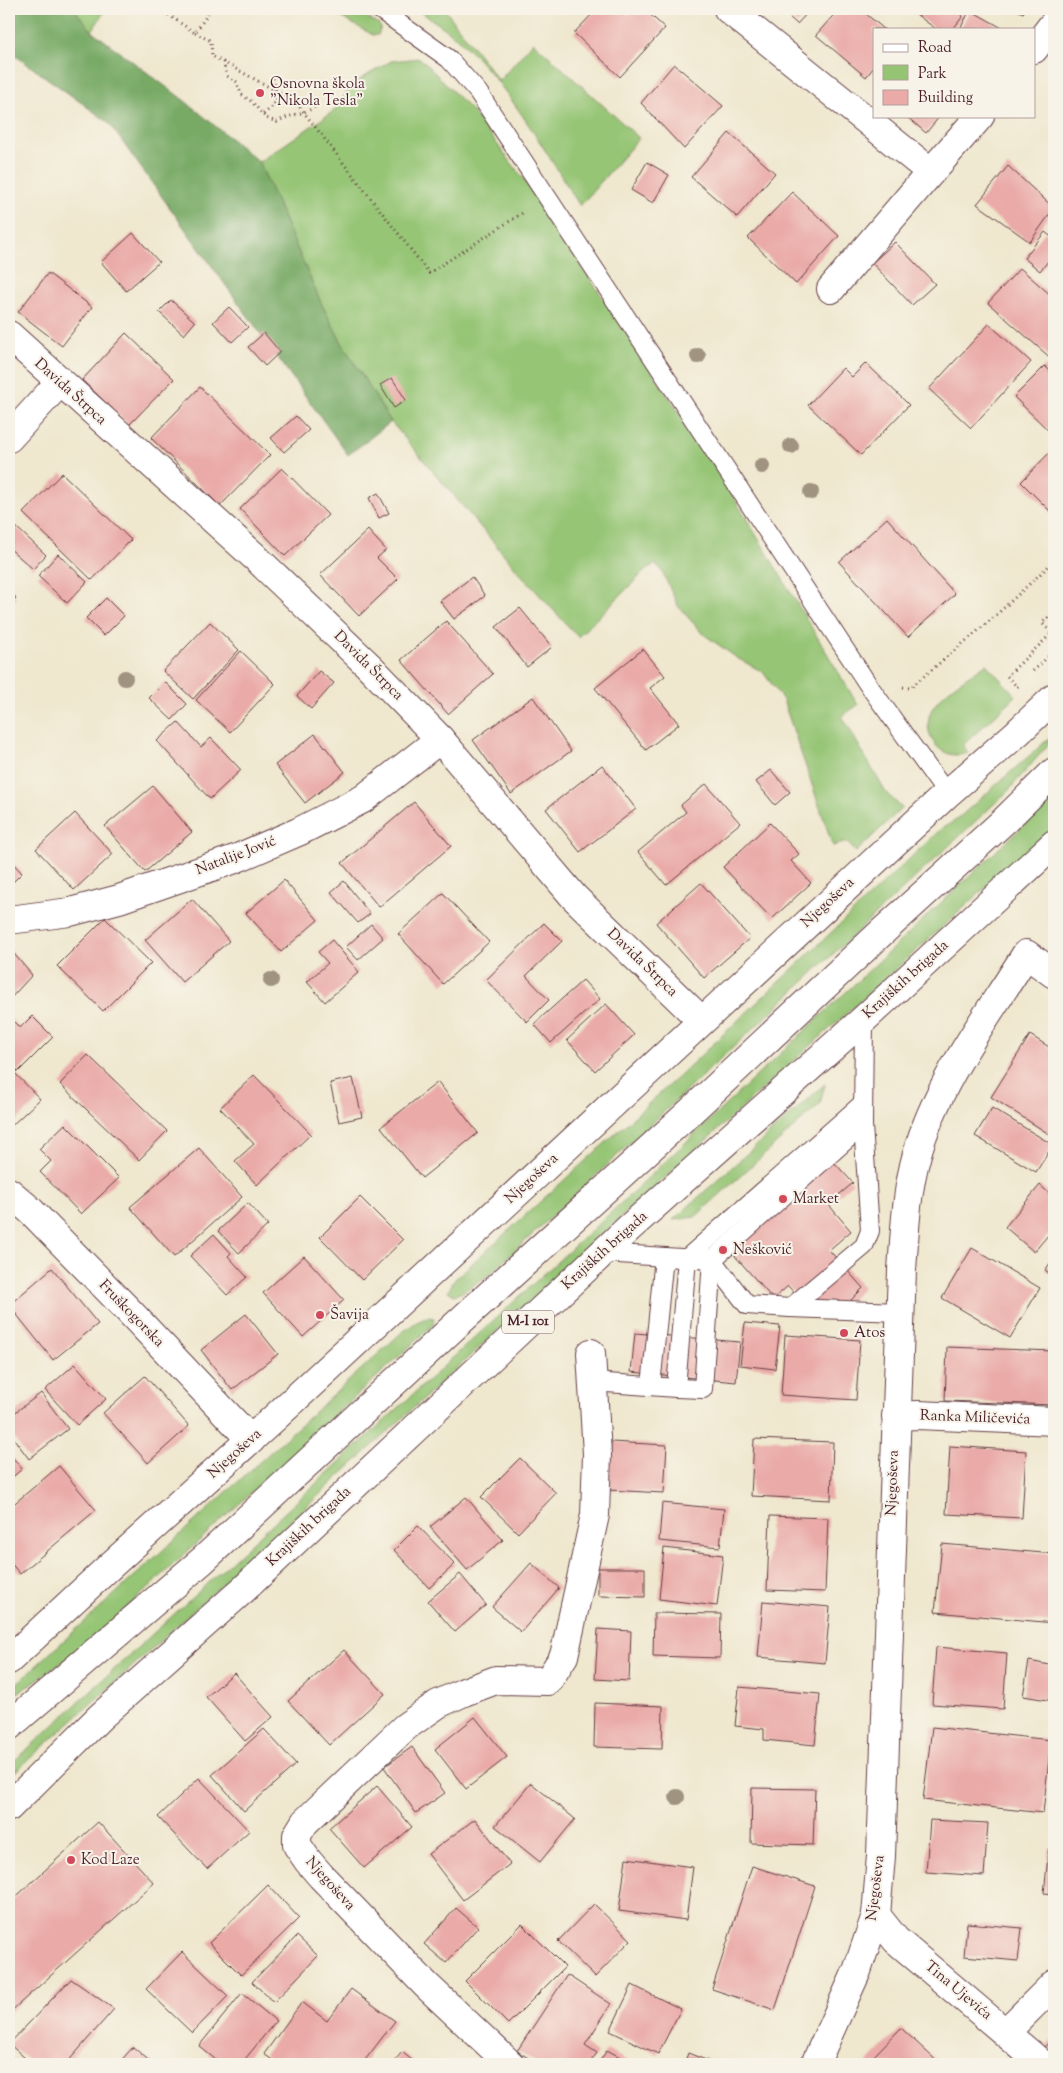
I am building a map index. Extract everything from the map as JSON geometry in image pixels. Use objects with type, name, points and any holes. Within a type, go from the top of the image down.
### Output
[{"type":"street","points":[[728,9],[931,172]]},
{"type":"street","points":[[1036,46],[1054,23]]},
{"type":"street","points":[[831,289],[978,118]]},
{"type":"street","name":"Davida Štrpca","points":[[9,336],[59,383],[255,557],[368,665],[440,739],[574,897],[702,1021]]},
{"type":"street","points":[[9,438],[59,383]]},
{"type":"street","name":"Njegoševa","points":[[9,1660],[109,1567],[251,1440],[947,794],[1054,698]]},
{"type":"street","name":"Natalije Jović","points":[[9,920],[70,912],[111,901],[235,859],[298,832],[363,800],[440,739]]},
{"type":"street","name":"M-I 101","points":[[9,1726],[203,1560],[470,1312],[663,1137],[882,932],[1004,821],[1054,772]]},
{"type":"street","name":"Krajiških brigada","points":[[9,1807],[100,1717],[245,1588],[602,1253],[864,1019],[1054,844]]},
{"type":"street","name":"Njegoševa","points":[[816,2064],[857,1971],[876,1915],[881,1856],[900,1312],[906,1209],[913,1170],[925,1129],[952,1072],[1026,954],[1054,974]]},
{"type":"street","name":"Fruškogorska","points":[[9,1192],[30,1210],[128,1310],[251,1440]]},
{"type":"street","name":"Njegoševa","points":[[510,2064],[426,1985],[312,1866],[297,1845],[298,1835],[305,1822],[391,1740],[438,1704],[496,1680],[548,1681],[564,1656],[595,1515],[597,1454],[591,1353]]},
{"type":"street","name":"Ranka Miličevića","points":[[896,1416],[918,1415],[1054,1421]]},
{"type":"street","points":[[9,1712],[45,1695]]},
{"type":"street","name":"Tina Ujevića","points":[[876,1915],[896,1940],[1042,2064]]},
{"type":"street","points":[[1006,2032],[1054,1984]]},
{"type":"lane","points":[[379,9],[449,59],[478,92],[869,686],[947,794]]},
{"type":"lane","points":[[790,1308],[864,1246],[870,1231],[863,1125],[864,1019]]},
{"type":"lane","points":[[676,1388],[688,1258],[863,1103]]},
{"type":"lane","points":[[593,1382],[703,1389],[712,1260],[863,1125]]},
{"type":"lane","points":[[602,1253],[712,1260],[747,1305],[900,1312]]},
{"type":"lane","points":[[651,1386],[664,1257]]},
{"type":"path","points":[[160,9],[211,42],[212,56],[295,101],[429,273],[547,196]]},
{"type":"path","points":[[195,32],[210,9]]},
{"type":"path","points":[[222,62],[227,76],[237,82],[241,94],[252,102],[266,118],[277,122],[287,116],[314,110],[320,102]]},
{"type":"path","points":[[263,114],[273,107],[276,96],[273,78]]},
{"type":"path","points":[[1023,681],[1016,687],[1007,676],[1052,633],[1042,623],[1054,612]]},
{"type":"path","points":[[1029,675],[1054,651]]},
{"type":"green space","points":[[9,9],[74,9],[92,31],[185,101],[259,162],[322,305],[342,343],[391,422],[348,455],[108,122],[9,51]]},
{"type":"green space","points":[[74,9],[106,9],[92,31]]},
{"type":"green space","points":[[326,9],[350,9],[377,23],[381,27],[378,35],[373,35]]},
{"type":"green space","points":[[416,9],[444,9],[499,81],[533,42],[639,138],[580,206],[526,121],[496,80],[457,38]]},
{"type":"green space","points":[[420,58],[472,111],[523,178],[713,463],[858,705],[842,716],[886,793],[902,808],[856,852],[847,842],[833,846],[783,700],[763,672],[737,658],[702,633],[678,606],[661,569],[655,564],[647,569],[578,637],[524,578],[391,422],[342,343],[322,305],[259,162],[335,110],[351,85],[391,61]]},
{"type":"green space","points":[[986,664],[1016,696],[963,745],[968,753],[957,755],[947,753],[939,749],[933,742],[928,724],[930,715],[934,706],[945,694]]},
{"type":"green space","points":[[1054,734],[1054,738],[1008,791],[490,1274],[463,1292],[454,1295],[448,1291],[455,1279],[678,1077],[942,828],[955,821]]},
{"type":"green space","points":[[1054,797],[1054,826],[618,1220],[131,1668],[9,1777],[9,1766],[619,1205]]},
{"type":"green space","points":[[825,1084],[820,1104],[695,1217],[673,1220]]},
{"type":"green space","points":[[428,1317],[434,1318],[433,1325],[82,1649],[18,1693],[13,1687],[400,1334],[415,1323]]},
{"type":"building","points":[[597,9],[622,9],[629,15],[634,9],[644,9],[665,28],[620,77],[574,33]]},
{"type":"building","points":[[780,9],[811,9],[797,24]]},
{"type":"building","points":[[839,9],[860,9],[883,28],[873,28],[873,68],[866,77],[816,35]]},
{"type":"building","points":[[909,9],[953,9],[963,16],[954,28],[935,28]]},
{"type":"building","points":[[1015,9],[1026,9],[1023,13]]},
{"type":"building","points":[[970,10],[1002,28],[961,28]]},
{"type":"building","points":[[674,64],[723,106],[684,149],[641,103]]},
{"type":"building","points":[[908,118],[938,118],[926,133]]},
{"type":"building","points":[[729,133],[775,173],[737,217],[691,177]]},
{"type":"building","points":[[647,162],[669,175],[653,203],[631,190]]},
{"type":"building","points":[[1008,166],[1054,208],[1030,242],[977,204]]},
{"type":"building","points":[[792,192],[839,236],[796,284],[748,238]]},
{"type":"building","points":[[1045,232],[1054,239],[1054,254],[1040,271],[1024,258]]},
{"type":"building","points":[[133,233],[159,262],[126,291],[101,262]]},
{"type":"building","points":[[895,242],[935,284],[912,305],[872,263]]},
{"type":"building","points":[[1020,268],[1054,298],[1054,361],[988,303]]},
{"type":"building","points":[[48,273],[92,307],[62,346],[18,312]]},
{"type":"building","points":[[171,300],[195,322],[184,335],[159,312]]},
{"type":"building","points":[[229,307],[248,327],[232,342],[213,322]]},
{"type":"building","points":[[989,324],[1031,362],[971,428],[929,389]]},
{"type":"building","points":[[126,333],[174,379],[129,425],[82,380]]},
{"type":"building","points":[[264,333],[280,352],[265,366],[248,347]]},
{"type":"building","points":[[866,363],[909,405],[861,455],[808,405],[843,368],[852,377]]},
{"type":"building","points":[[1045,366],[1054,375],[1054,430],[1051,433],[1014,397]]},
{"type":"building","points":[[392,378],[406,400],[394,408],[380,385]]},
{"type":"building","points":[[200,387],[270,455],[220,506],[151,438]]},
{"type":"building","points":[[296,416],[309,430],[284,452],[271,438]]},
{"type":"building","points":[[1052,450],[1054,453],[1054,515],[1021,482]]},
{"type":"building","points":[[282,468],[328,515],[285,556],[240,509]]},
{"type":"building","points":[[62,473],[131,540],[92,580],[23,513]]},
{"type":"building","points":[[378,493],[389,513],[379,518],[369,498]]},
{"type":"building","points":[[887,518],[955,594],[908,637],[839,562]]},
{"type":"building","points":[[15,526],[46,555],[33,569],[9,548],[9,533]]},
{"type":"building","points":[[368,530],[386,550],[377,558],[398,579],[359,616],[320,575]]},
{"type":"building","points":[[58,554],[87,582],[67,603],[38,576]]},
{"type":"building","points":[[472,577],[485,596],[454,619],[440,601]]},
{"type":"building","points":[[9,589],[16,598],[9,604]]},
{"type":"building","points":[[106,598],[124,616],[104,636],[86,618]]},
{"type":"building","points":[[520,608],[552,647],[527,667],[496,627]]},
{"type":"building","points":[[446,621],[493,674],[448,714],[401,660]]},
{"type":"building","points":[[210,622],[239,650],[193,699],[163,671]]},
{"type":"building","points":[[643,649],[665,676],[650,688],[679,724],[646,750],[595,688]]},
{"type":"building","points":[[241,651],[275,684],[230,732],[196,700]]},
{"type":"building","points":[[319,671],[334,683],[311,709],[297,696]]},
{"type":"building","points":[[165,682],[187,704],[172,720],[149,698]]},
{"type":"building","points":[[533,697],[571,751],[511,794],[473,740]]},
{"type":"building","points":[[178,722],[201,747],[211,738],[241,770],[210,799],[157,741]]},
{"type":"building","points":[[315,734],[345,772],[305,803],[275,765]]},
{"type":"building","points":[[602,765],[636,809],[580,852],[546,809]]},
{"type":"building","points":[[771,770],[790,792],[775,805],[756,782]]},
{"type":"building","points":[[706,784],[740,823],[666,885],[638,852],[686,812],[681,805]]},
{"type":"building","points":[[153,786],[192,832],[145,872],[105,826]]},
{"type":"building","points":[[414,802],[451,846],[379,907],[342,863]]},
{"type":"building","points":[[75,813],[113,854],[74,890],[36,849]]},
{"type":"building","points":[[770,823],[799,854],[791,861],[811,883],[772,919],[723,867]]},
{"type":"building","points":[[9,859],[22,873],[9,886]]},
{"type":"building","points":[[284,880],[318,920],[281,952],[246,913]]},
{"type":"building","points":[[344,881],[370,914],[358,923],[331,892]]},
{"type":"building","points":[[701,883],[750,938],[704,978],[656,923]]},
{"type":"building","points":[[443,893],[489,942],[443,984],[398,934]]},
{"type":"building","points":[[192,899],[229,941],[182,982],[145,940]]},
{"type":"building","points":[[105,918],[151,963],[103,1011],[57,966]]},
{"type":"building","points":[[544,923],[562,941],[526,976],[549,1000],[527,1022],[486,980]]},
{"type":"building","points":[[371,924],[383,938],[358,960],[346,947]]},
{"type":"building","points":[[332,940],[359,972],[325,1002],[307,982],[328,963],[318,952]]},
{"type":"building","points":[[9,948],[32,975],[9,1000]]},
{"type":"building","points":[[583,980],[600,999],[551,1043],[534,1024]]},
{"type":"building","points":[[606,1004],[634,1035],[595,1071],[567,1040]]},
{"type":"building","points":[[32,1016],[53,1037],[18,1072],[9,1062],[9,1017],[20,1028]]},
{"type":"building","points":[[1030,1035],[1054,1050],[1054,1126],[1049,1134],[991,1097]]},
{"type":"building","points":[[88,1055],[167,1131],[139,1160],[60,1084]]},
{"type":"building","points":[[9,1067],[40,1099],[9,1128]]},
{"type":"building","points":[[254,1075],[311,1134],[257,1185],[235,1161],[254,1144],[220,1108]]},
{"type":"building","points":[[353,1078],[362,1117],[339,1122],[330,1083]]},
{"type":"building","points":[[438,1082],[478,1133],[422,1178],[381,1127]]},
{"type":"building","points":[[992,1108],[1053,1145],[1036,1172],[975,1136]]},
{"type":"building","points":[[65,1124],[119,1178],[81,1214],[40,1172],[51,1161],[39,1149]]},
{"type":"building","points":[[814,1140],[853,1183],[828,1204],[851,1231],[829,1250],[863,1288],[843,1308],[805,1304],[788,1286],[773,1299],[712,1230]]},
{"type":"building","points":[[199,1148],[242,1197],[174,1257],[130,1207]]},
{"type":"building","points":[[1040,1185],[1054,1198],[1054,1228],[1034,1252],[1005,1227]]},
{"type":"building","points":[[360,1197],[403,1240],[362,1280],[320,1237]]},
{"type":"building","points":[[248,1203],[268,1225],[239,1253],[218,1231]]},
{"type":"building","points":[[214,1234],[231,1253],[228,1256],[247,1277],[227,1295],[190,1256]]},
{"type":"building","points":[[972,1248],[1040,1288],[1010,1338],[942,1298]]},
{"type":"building","points":[[304,1256],[344,1300],[303,1337],[263,1293]]},
{"type":"building","points":[[1054,1258],[1054,1277],[1045,1270]]},
{"type":"building","points":[[52,1268],[98,1324],[53,1360],[9,1305]]},
{"type":"building","points":[[246,1314],[278,1354],[232,1390],[201,1350]]},
{"type":"building","points":[[745,1323],[780,1326],[775,1369],[740,1365]]},
{"type":"building","points":[[635,1333],[740,1342],[736,1382],[631,1372]]},
{"type":"building","points":[[785,1335],[860,1340],[856,1400],[781,1395]]},
{"type":"building","points":[[947,1347],[1054,1351],[1054,1405],[945,1401]]},
{"type":"building","points":[[75,1364],[106,1399],[77,1425],[45,1390]]},
{"type":"building","points":[[145,1376],[189,1426],[148,1463],[103,1413]]},
{"type":"building","points":[[41,1393],[68,1429],[29,1459],[9,1432],[9,1417]]},
{"type":"building","points":[[754,1439],[833,1442],[831,1500],[751,1496]]},
{"type":"building","points":[[611,1442],[667,1445],[664,1493],[608,1490]]},
{"type":"building","points":[[950,1446],[1026,1451],[1022,1518],[946,1514]]},
{"type":"building","points":[[9,1453],[22,1469],[9,1480]]},
{"type":"building","points":[[520,1458],[556,1493],[518,1533],[481,1497]]},
{"type":"building","points":[[59,1466],[96,1510],[20,1574],[9,1561],[9,1508]]},
{"type":"building","points":[[466,1497],[503,1540],[467,1570],[430,1527]]},
{"type":"building","points":[[662,1503],[724,1509],[720,1547],[659,1541]]},
{"type":"building","points":[[770,1516],[828,1518],[825,1592],[767,1590]]},
{"type":"building","points":[[418,1526],[455,1564],[429,1588],[394,1550]]},
{"type":"building","points":[[942,1544],[1054,1554],[1054,1623],[935,1612]]},
{"type":"building","points":[[664,1548],[723,1555],[717,1606],[659,1599]]},
{"type":"building","points":[[531,1563],[559,1588],[521,1632],[492,1607]]},
{"type":"building","points":[[598,1568],[645,1568],[645,1597],[598,1596]]},
{"type":"building","points":[[460,1574],[486,1605],[455,1632],[428,1601]]},
{"type":"building","points":[[763,1601],[830,1607],[825,1663],[758,1657]]},
{"type":"building","points":[[654,1613],[721,1614],[720,1658],[653,1656]]},
{"type":"building","points":[[598,1629],[631,1631],[629,1681],[595,1679]]},
{"type":"building","points":[[936,1647],[1007,1653],[1003,1709],[932,1704]]},
{"type":"building","points":[[344,1650],[385,1694],[329,1745],[288,1701]]},
{"type":"building","points":[[1029,1661],[1054,1666],[1054,1701],[1023,1696]]},
{"type":"building","points":[[234,1673],[273,1717],[245,1741],[206,1697]]},
{"type":"building","points":[[739,1687],[820,1694],[815,1745],[764,1740],[764,1729],[735,1726]]},
{"type":"building","points":[[595,1703],[663,1706],[662,1749],[594,1747]]},
{"type":"building","points":[[475,1717],[507,1757],[466,1789],[435,1749]]},
{"type":"building","points":[[932,1727],[1051,1740],[1043,1813],[923,1800]]},
{"type":"building","points":[[264,1729],[296,1764],[244,1811],[212,1775]]},
{"type":"building","points":[[412,1747],[445,1793],[416,1813],[384,1767]]},
{"type":"building","points":[[199,1778],[249,1831],[207,1869],[158,1817]]},
{"type":"building","points":[[531,1783],[575,1819],[540,1862],[495,1826]]},
{"type":"building","points":[[377,1786],[412,1827],[364,1868],[329,1828]]},
{"type":"building","points":[[752,1788],[815,1789],[813,1845],[751,1843]]},
{"type":"building","points":[[475,1819],[510,1864],[463,1900],[428,1854]]},
{"type":"building","points":[[930,1820],[988,1823],[984,1876],[926,1872]]},
{"type":"building","points":[[98,1822],[154,1883],[9,2013],[9,1903]]},
{"type":"building","points":[[1049,1848],[1054,1849],[1054,1894],[1044,1893]]},
{"type":"building","points":[[626,1858],[693,1867],[686,1920],[619,1911]]},
{"type":"building","points":[[752,1866],[815,1886],[775,2010],[712,1989]]},
{"type":"building","points":[[268,1885],[299,1918],[241,1975],[209,1943]]},
{"type":"building","points":[[594,1904],[631,1940],[595,1977],[558,1941]]},
{"type":"building","points":[[456,1908],[478,1927],[446,1963],[424,1944]]},
{"type":"building","points":[[967,1923],[1022,1928],[1018,1961],[964,1956]]},
{"type":"building","points":[[522,1924],[565,1967],[508,2024],[465,1981]]},
{"type":"building","points":[[297,1936],[318,1956],[274,2002],[252,1982]]},
{"type":"building","points":[[182,1952],[228,1996],[192,2033],[146,1989]]},
{"type":"building","points":[[567,1975],[611,2004],[585,2045],[597,2053],[589,2064],[538,2064],[517,2051]]},
{"type":"building","points":[[71,1979],[114,2009],[66,2064],[32,2064],[9,2044]]},
{"type":"building","points":[[632,1985],[681,2009],[658,2054],[610,2031]]},
{"type":"building","points":[[351,1989],[395,2021],[362,2064],[278,2064],[264,2054],[302,2002],[327,2021]]},
{"type":"building","points":[[242,1993],[276,2021],[241,2064],[221,2064],[199,2046]]},
{"type":"building","points":[[901,2028],[940,2064],[866,2064]]},
{"type":"building","points":[[1054,2038],[1054,2062],[1043,2048]]},
{"type":"building","points":[[133,2047],[153,2064],[118,2064]]},
{"type":"building","points":[[607,2050],[633,2064],[598,2064]]},
{"type":"building","points":[[402,2052],[417,2064],[392,2064]]},
{"type":"building","points":[[688,2053],[716,2064],[684,2064]]},
{"type":"place","name":"Osnovna škola \"Nikola Tesla\"","points":[[260,93]]},
{"type":"place","name":"Market","points":[[783,1199]]},
{"type":"place","name":"Nešković","points":[[723,1250]]},
{"type":"place","name":"Šavija","points":[[320,1315]]},
{"type":"place","name":"Atos","points":[[844,1333]]},
{"type":"place","name":"Kod Laze","points":[[71,1860]]}]
